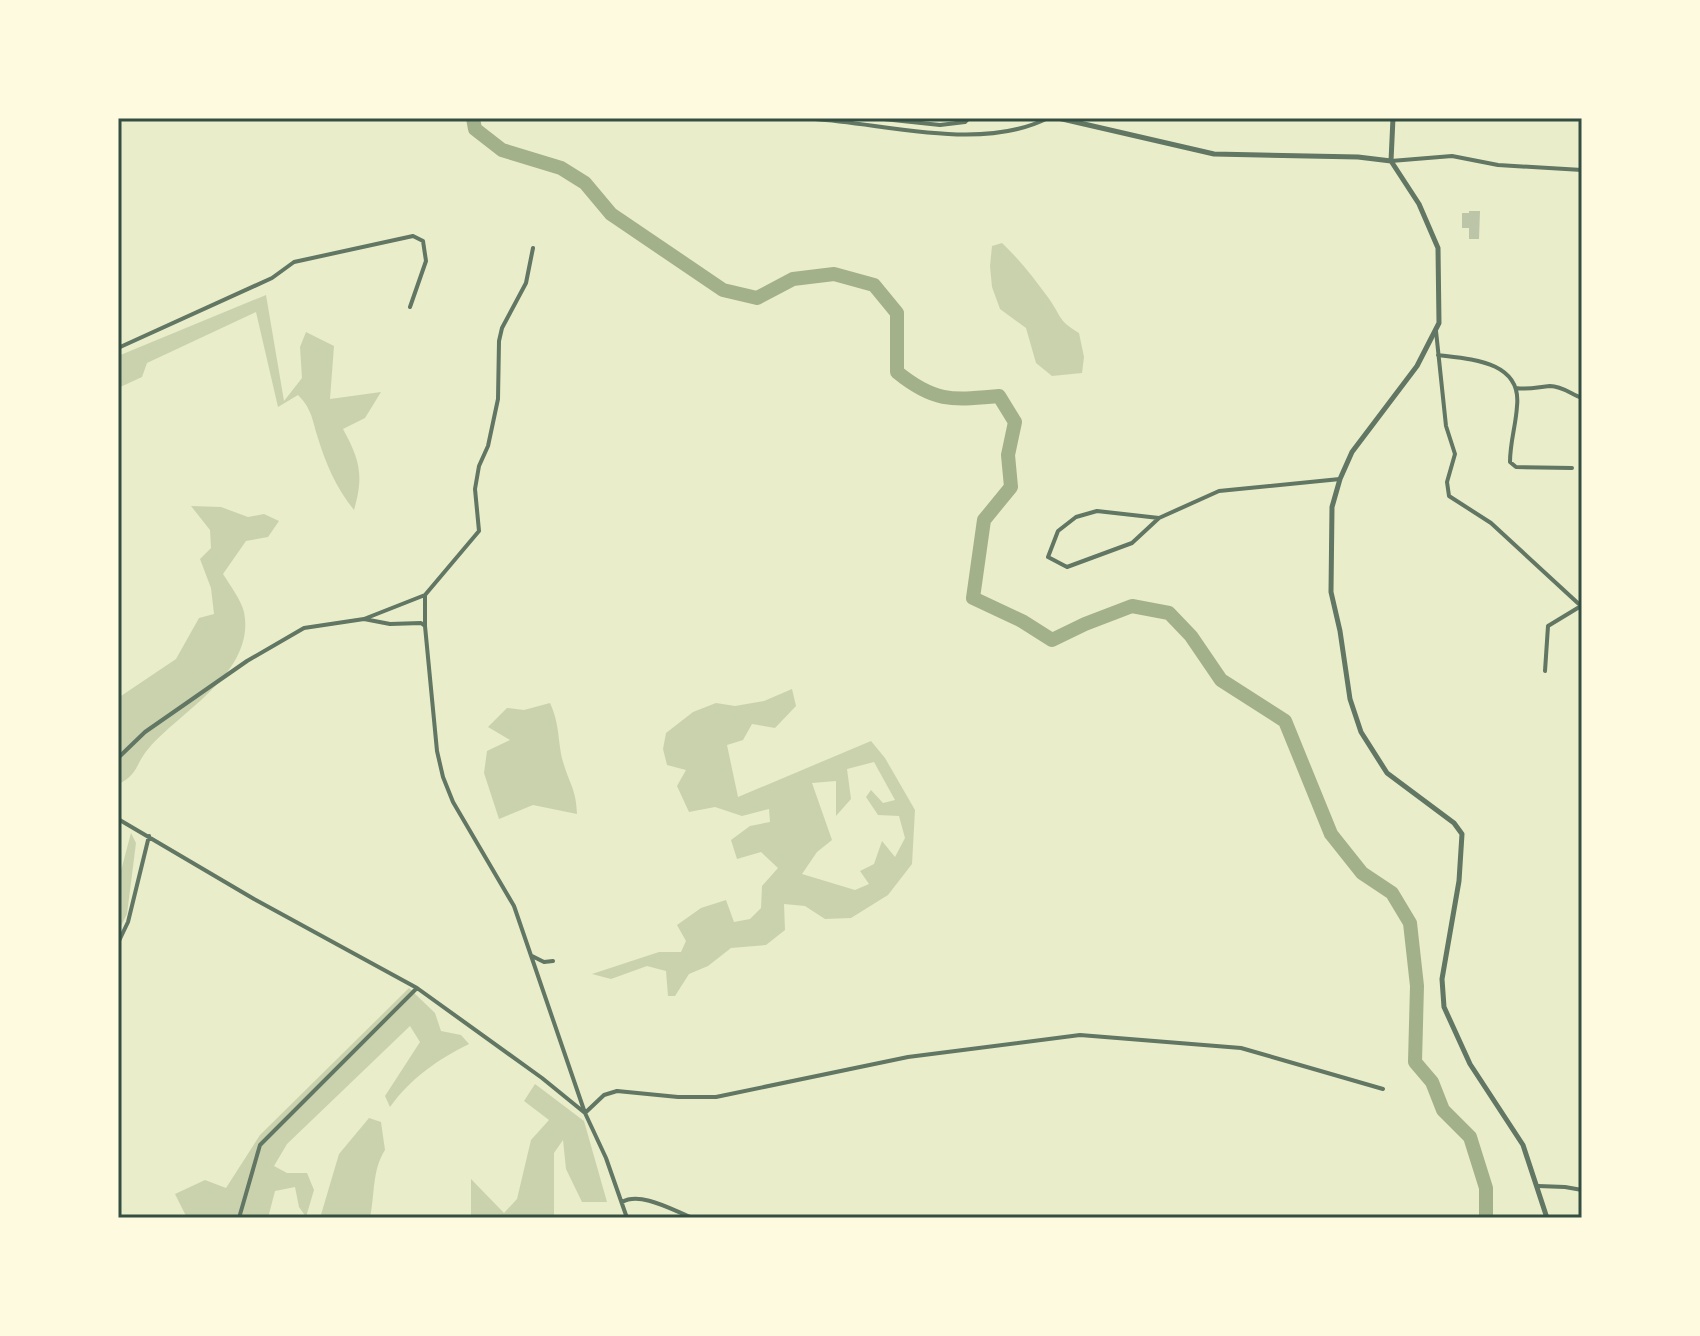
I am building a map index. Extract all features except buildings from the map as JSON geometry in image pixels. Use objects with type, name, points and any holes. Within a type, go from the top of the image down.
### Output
[{"type":"street","points":[[874,118],[940,125],[965,122],[969,118]]},
{"type":"street","points":[[815,119],[961,135],[1022,127],[1048,118]]},
{"type":"street","points":[[1058,118],[1214,154],[1358,157],[1391,161],[1452,156],[1498,165],[1582,170]]},
{"type":"street","points":[[1393,118],[1391,161],[1419,204],[1438,248],[1439,323],[1417,366],[1352,452],[1340,479],[1332,507],[1331,592],[1350,699],[1361,732],[1387,773],[1454,823],[1462,834],[1459,881],[1442,979],[1444,1007],[1470,1064],[1523,1145],[1547,1218]]},
{"type":"street","points":[[118,348],[272,278],[294,262],[413,236],[423,241],[426,261],[410,307]]},
{"type":"street","points":[[118,758],[158,723],[247,661],[304,628],[364,619],[425,595],[479,531],[475,489],[498,399],[499,341],[502,328],[531,271],[533,248]]},
{"type":"street","points":[[1436,331],[1446,426],[1455,454],[1447,482],[1449,496],[1491,523],[1581,606],[1548,626],[1545,671]]},
{"type":"street","points":[[1438,355],[1483,360],[1510,377],[1516,388],[1518,403],[1510,462],[1516,467],[1572,468]]},
{"type":"street","points":[[1516,388],[1530,391],[1547,386],[1561,388],[1582,398]]},
{"type":"street","points":[[1159,518],[1097,511],[1076,517],[1058,531],[1048,557],[1067,567],[1101,557],[1132,543],[1159,518],[1219,491],[1340,479]]},
{"type":"street","points":[[425,595],[437,751],[443,777],[453,802],[514,906],[585,1113],[606,1158],[627,1218]]},
{"type":"street","points":[[364,619],[390,624],[421,623],[425,626]]},
{"type":"street","points":[[118,819],[254,899],[417,988],[542,1078],[585,1113]]},
{"type":"street","points":[[118,943],[128,922],[149,836]]},
{"type":"street","points":[[530,955],[544,962],[553,961]]},
{"type":"street","points":[[239,1218],[260,1145],[417,988]]},
{"type":"street","points":[[585,1113],[604,1095],[617,1091],[716,1097],[908,1057],[1080,1035],[1241,1048],[1383,1089]]},
{"type":"street","points":[[1538,1186],[1582,1190]]},
{"type":"street","points":[[622,1202],[639,1198],[693,1218]]},
{"type":"green space","points":[[1002,243],[1031,275],[1063,320],[1079,333],[1084,357],[1082,373],[1052,376],[1036,363],[1026,328],[1000,309],[992,287],[990,266],[992,246]]},
{"type":"green space","points":[[266,295],[284,401],[302,378],[300,347],[306,332],[334,346],[330,399],[381,392],[365,418],[343,429],[359,468],[354,510],[332,474],[306,404],[298,395],[278,407],[256,312],[147,363],[142,377],[118,388],[118,356]]},
{"type":"green space","points":[[191,506],[221,507],[248,517],[264,514],[279,521],[268,537],[246,541],[223,574],[244,612],[245,634],[228,672],[149,748],[133,773],[118,784],[118,698],[176,659],[199,618],[214,614],[211,588],[200,559],[211,548],[210,530]]},
{"type":"green space","points":[[792,689],[796,706],[775,728],[752,724],[743,740],[727,745],[738,797],[871,741],[885,758],[915,810],[912,864],[888,895],[851,918],[825,919],[805,906],[784,904],[785,930],[766,945],[731,948],[708,966],[689,974],[675,996],[668,996],[666,971],[647,966],[611,979],[592,974],[659,952],[681,952],[686,941],[677,925],[701,908],[726,900],[734,922],[750,919],[761,908],[762,886],[778,868],[761,852],[737,859],[731,840],[750,826],[770,822],[769,809],[742,816],[715,807],[689,812],[677,786],[686,770],[667,765],[663,749],[666,733],[693,712],[716,703],[735,706],[764,701]],"holes":[[[874,762],[895,800],[883,803],[871,790],[866,797],[878,815],[899,816],[905,838],[895,857],[882,841],[874,864],[860,871],[869,884],[855,890],[802,874],[817,852],[832,840],[812,783],[836,781],[836,816],[851,799],[847,769]]]},
{"type":"green space","points":[[550,703],[577,814],[533,805],[499,819],[484,773],[487,751],[510,740],[488,727],[507,708],[524,710]]},
{"type":"green space","points":[[131,833],[136,843],[127,914],[118,932],[118,882]]},
{"type":"green space","points":[[409,988],[435,1013],[441,1031],[461,1035],[469,1044],[425,1071],[390,1107],[385,1096],[420,1042],[410,1026],[287,1144],[274,1166],[287,1173],[307,1173],[314,1190],[306,1217],[299,1207],[295,1187],[275,1191],[268,1218],[187,1218],[175,1194],[205,1180],[226,1188],[260,1135]]},
{"type":"green space","points":[[535,1084],[584,1121],[607,1202],[582,1202],[566,1169],[563,1140],[554,1153],[554,1218],[471,1218],[471,1179],[504,1213],[517,1199],[531,1140],[549,1120],[524,1101]]},
{"type":"green space","points":[[369,1118],[381,1122],[385,1150],[376,1174],[370,1218],[320,1218],[339,1154]]},
{"type":"waterway","points":[[473,118],[475,129],[502,150],[561,168],[585,183],[611,214],[723,290],[757,298],[793,279],[834,274],[874,285],[897,313],[897,372],[922,389],[945,397],[999,396],[1015,422],[1008,455],[1011,487],[984,520],[973,598],[1022,621],[1052,640],[1132,606],[1169,613],[1191,636],[1221,680],[1285,721],[1331,834],[1362,873],[1392,893],[1410,923],[1417,986],[1415,1062],[1432,1082],[1443,1110],[1470,1137],[1486,1188],[1486,1218]]}]
